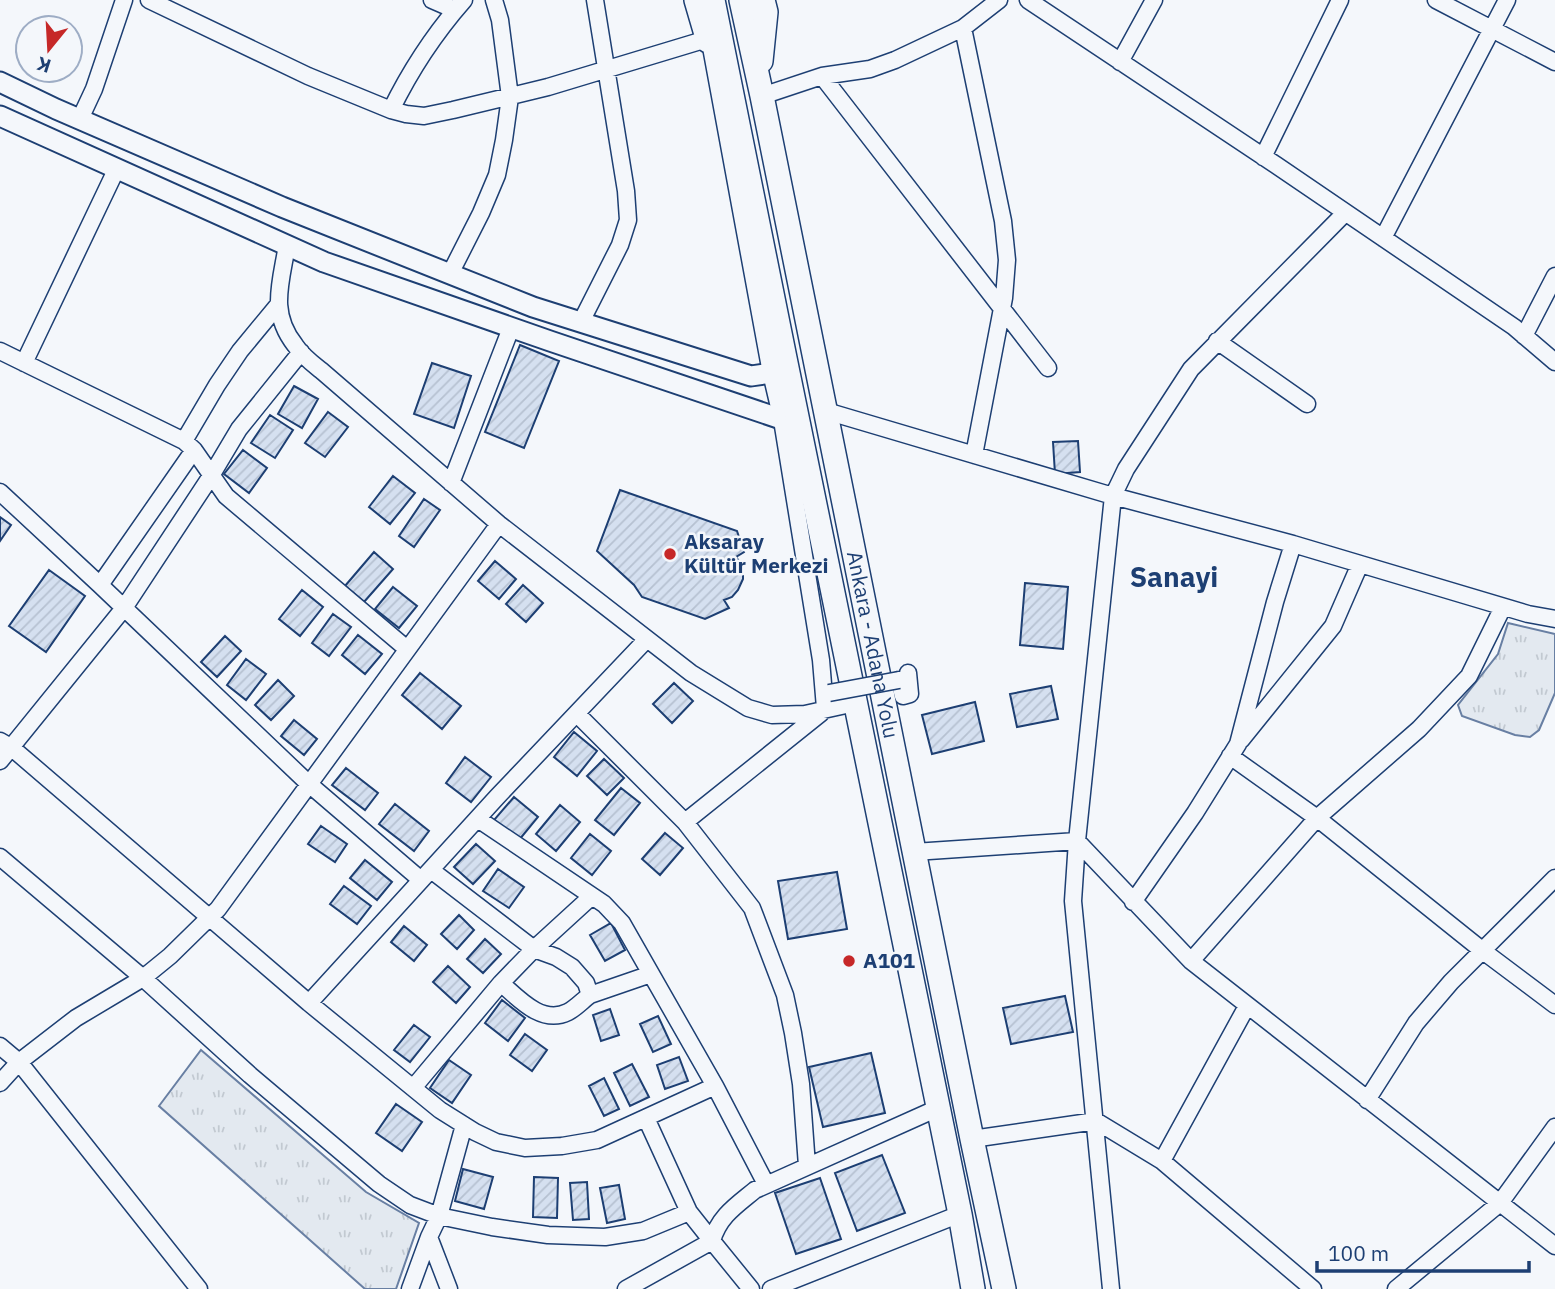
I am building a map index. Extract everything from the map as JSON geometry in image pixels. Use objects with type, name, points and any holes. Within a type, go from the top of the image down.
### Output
[{"type":"highway","points":[[696,0],[709,43],[733,93]]},
{"type":"highway","name":"Ankara - Adana Yolu","points":[[713,0],[733,93],[778,366],[855,703],[973,1289]]},
{"type":"highway","name":"Ankara - Adana Yolu","points":[[741,0],[1004,1289]]},
{"type":"highway","points":[[760,89],[766,12],[764,0]]},
{"type":"main road","points":[[0,105],[6,85],[282,207],[533,307],[751,376],[778,366]]},
{"type":"main road","points":[[0,116],[324,262],[790,423]]},
{"type":"street","points":[[80,120],[94,89],[124,0]]},
{"type":"street","points":[[149,0],[309,76],[391,110],[424,116],[510,97],[709,43],[778,366]]},
{"type":"street","points":[[391,110],[405,82],[459,5],[432,0]]},
{"type":"street","points":[[450,274],[497,175],[510,97],[500,20],[494,0]]},
{"type":"street","points":[[581,322],[620,245],[628,220],[626,191],[594,0]]},
{"type":"street","points":[[760,89],[870,69],[895,60],[963,28],[999,0]]},
{"type":"street","points":[[1028,0],[1048,6],[1120,61],[1383,238],[1524,336],[1555,362]]},
{"type":"street","points":[[1120,61],[1154,0]]},
{"type":"street","points":[[1263,157],[1340,0]]},
{"type":"street","points":[[1436,0],[1555,62]]},
{"type":"street","points":[[1383,238],[1507,0]]},
{"type":"street","points":[[963,28],[1003,221],[1007,260],[1002,308],[974,454]]},
{"type":"street","points":[[822,76],[1048,368]]},
{"type":"street","points":[[24,363],[117,169]]},
{"type":"street","points":[[1111,1289],[1073,901],[1113,496],[1126,469],[1191,369],[1345,213]]},
{"type":"street","points":[[287,245],[278,305],[284,328],[301,352],[499,524],[691,673],[748,708],[772,715],[805,715],[855,703]]},
{"type":"street","points":[[1524,336],[1555,276]]},
{"type":"street","points":[[100,584],[189,446],[217,385],[240,351],[278,305]]},
{"type":"street","points":[[451,483],[511,328]]},
{"type":"street","points":[[1217,341],[1307,404]]},
{"type":"street","points":[[0,351],[189,446],[226,496],[407,649]]},
{"type":"street","points":[[0,761],[6,744],[124,608],[239,429],[301,352]]},
{"type":"street","points":[[826,411],[1113,496],[1293,544],[1555,620]]},
{"type":"street","points":[[790,423],[821,660],[824,711]]},
{"type":"street","points":[[0,492],[309,784],[426,875],[534,950],[556,957],[572,967],[586,983],[590,995]]},
{"type":"street","points":[[0,1083],[19,1062],[75,1018],[143,978],[218,909],[499,524]]},
{"type":"street","points":[[1234,750],[1293,544]]},
{"type":"street","points":[[1133,902],[1195,813],[1234,750],[1333,626],[1360,564]]},
{"type":"street","points":[[1191,961],[1317,818],[1419,729],[1469,676],[1503,607]]},
{"type":"street","points":[[309,1003],[647,639]]},
{"type":"street","points":[[821,660],[827,662],[829,693],[904,676]]},
{"type":"street","points":[[685,822],[824,711]]},
{"type":"street","points":[[577,714],[685,822],[752,908],[785,995],[801,1084],[807,1166]]},
{"type":"street","points":[[6,744],[309,1003],[440,1111],[496,1142],[525,1148],[597,1140],[715,1086]]},
{"type":"street","points":[[1234,750],[1483,951],[1555,1005]]},
{"type":"street","points":[[478,819],[604,904],[622,923],[715,1086],[766,1184]]},
{"type":"street","points":[[914,852],[1077,841]]},
{"type":"street","points":[[1077,841],[1191,961],[1555,1245]]},
{"type":"street","points":[[0,857],[143,978],[250,1075],[379,1184],[410,1205],[439,1216],[492,1227],[548,1235],[605,1237],[643,1231],[689,1212]]},
{"type":"street","points":[[1367,1100],[1416,1023],[1451,982],[1555,877]]},
{"type":"street","points":[[413,1088],[501,983],[592,896]]},
{"type":"street","points":[[501,983],[531,1009],[558,1016],[570,1011],[590,995],[651,974]]},
{"type":"street","points":[[1162,1161],[1247,1006]]},
{"type":"street","points":[[0,1046],[19,1062],[199,1289]]},
{"type":"street","points":[[626,1289],[712,1241],[716,1227],[755,1190],[938,1108]]},
{"type":"street","points":[[646,1118],[689,1212],[751,1289]]},
{"type":"street","points":[[972,1139],[1096,1121],[1162,1161],[1313,1289]]},
{"type":"street","points":[[410,1289],[439,1216],[464,1125]]},
{"type":"street","points":[[1396,1289],[1500,1203],[1555,1127]]},
{"type":"street","points":[[771,1289],[960,1214]]},
{"type":"street","points":[[429,1237],[449,1289]]},
{"type":"green space","points":[[1508,623],[1555,634],[1555,693],[1539,730],[1530,737],[1515,735],[1462,716],[1458,705],[1498,654]]},
{"type":"green space","points":[[201,1050],[366,1192],[419,1223],[396,1289],[365,1289],[159,1106]]},
{"type":"building","points":[[520,345],[559,361],[524,448],[485,432]]},
{"type":"building","points":[[432,363],[471,376],[454,428],[414,414]]},
{"type":"building","points":[[294,386],[318,399],[302,428],[278,414]]},
{"type":"building","points":[[328,412],[348,427],[325,457],[305,443]]},
{"type":"building","points":[[270,415],[293,430],[275,458],[251,443]]},
{"type":"building","points":[[1078,441],[1080,472],[1055,474],[1053,442]]},
{"type":"building","points":[[243,450],[267,468],[249,493],[224,474]]},
{"type":"building","points":[[393,476],[415,493],[390,524],[369,507]]},
{"type":"building","name":"Aksaray Kültür Merkezi","points":[[620,490],[737,531],[744,552],[736,557],[743,566],[743,579],[732,597],[724,600],[729,608],[705,619],[642,597],[634,585],[597,551]]},
{"type":"building","points":[[424,499],[440,510],[414,547],[399,536]]},
{"type":"building","points":[[0,517],[11,525],[0,541]]},
{"type":"building","points":[[374,552],[393,569],[364,602],[345,586]]},
{"type":"building","points":[[495,561],[516,579],[499,599],[478,581]]},
{"type":"building","points":[[49,570],[85,596],[46,652],[9,626]]},
{"type":"building","points":[[1025,583],[1068,587],[1063,649],[1020,645]]},
{"type":"building","points":[[523,585],[543,603],[526,622],[506,604]]},
{"type":"building","points":[[393,587],[417,606],[399,628],[375,609]]},
{"type":"building","points":[[302,590],[323,607],[300,636],[279,619]]},
{"type":"building","points":[[333,614],[351,627],[329,656],[312,643]]},
{"type":"building","points":[[358,635],[382,654],[365,674],[342,655]]},
{"type":"building","points":[[225,636],[241,651],[217,677],[201,662]]},
{"type":"building","points":[[246,659],[266,674],[246,700],[227,685]]},
{"type":"building","points":[[420,673],[461,706],[442,729],[402,695]]},
{"type":"building","points":[[278,680],[294,696],[271,720],[255,705]]},
{"type":"building","points":[[674,683],[693,701],[672,723],[653,704]]},
{"type":"building","points":[[1051,686],[1058,719],[1017,727],[1010,694]]},
{"type":"building","points":[[975,702],[984,741],[932,754],[922,715]]},
{"type":"building","points":[[294,720],[317,739],[304,755],[281,736]]},
{"type":"building","points":[[574,732],[597,751],[577,776],[554,757]]},
{"type":"building","points":[[465,757],[491,777],[471,802],[446,783]]},
{"type":"building","points":[[604,759],[624,778],[607,795],[587,776]]},
{"type":"building","points":[[346,768],[378,793],[365,810],[332,785]]},
{"type":"building","points":[[621,788],[640,803],[614,835],[595,820]]},
{"type":"building","points":[[514,797],[538,817],[519,840],[494,820]]},
{"type":"building","points":[[395,804],[429,831],[414,851],[379,824]]},
{"type":"building","points":[[560,805],[580,822],[556,851],[536,834]]},
{"type":"building","points":[[321,826],[347,844],[335,862],[308,844]]},
{"type":"building","points":[[665,833],[683,848],[660,875],[642,859]]},
{"type":"building","points":[[590,834],[611,851],[592,875],[571,858]]},
{"type":"building","points":[[476,844],[495,861],[473,884],[454,867]]},
{"type":"building","points":[[365,860],[392,882],[377,900],[350,878]]},
{"type":"building","points":[[498,869],[524,887],[509,908],[483,891]]},
{"type":"building","points":[[837,872],[847,929],[788,939],[778,881]]},
{"type":"building","points":[[344,886],[371,906],[357,924],[330,904]]},
{"type":"building","points":[[459,915],[474,930],[457,949],[441,934]]},
{"type":"building","points":[[611,923],[625,950],[605,961],[590,935]]},
{"type":"building","points":[[404,926],[427,945],[414,961],[391,942]]},
{"type":"building","points":[[485,939],[501,954],[483,973],[467,959]]},
{"type":"building","points":[[448,966],[470,987],[456,1003],[433,982]]},
{"type":"building","points":[[1065,996],[1073,1032],[1011,1044],[1003,1008]]},
{"type":"building","points":[[502,1000],[525,1018],[508,1041],[485,1023]]},
{"type":"building","points":[[610,1009],[619,1035],[601,1041],[593,1015]]},
{"type":"building","points":[[658,1016],[671,1044],[653,1052],[640,1024]]},
{"type":"building","points":[[414,1025],[430,1037],[410,1062],[394,1050]]},
{"type":"building","points":[[525,1034],[547,1050],[532,1071],[510,1055]]},
{"type":"building","points":[[871,1053],[885,1113],[823,1127],[809,1067]]},
{"type":"building","points":[[679,1057],[688,1081],[665,1089],[657,1065]]},
{"type":"building","points":[[449,1060],[471,1075],[452,1103],[430,1088]]},
{"type":"building","points":[[632,1064],[649,1097],[630,1106],[614,1073]]},
{"type":"building","points":[[604,1078],[619,1109],[604,1116],[589,1086]]},
{"type":"building","points":[[396,1104],[422,1122],[402,1151],[376,1133]]},
{"type":"building","points":[[882,1155],[905,1213],[857,1231],[835,1173]]},
{"type":"building","points":[[463,1169],[493,1177],[484,1209],[455,1201]]},
{"type":"building","points":[[534,1177],[558,1178],[557,1218],[533,1217]]},
{"type":"building","points":[[820,1178],[841,1239],[796,1254],[775,1193]]},
{"type":"building","points":[[587,1182],[589,1219],[573,1220],[570,1183]]},
{"type":"building","points":[[619,1185],[625,1219],[607,1223],[600,1188]]},
{"type":"place","name":"Aksaray Kültür Merkezi","points":[[670,554]]},
{"type":"place","name":"A101","points":[[849,961]]},
{"type":"district","name":"Sanayi","points":[[1174,577]]}]
